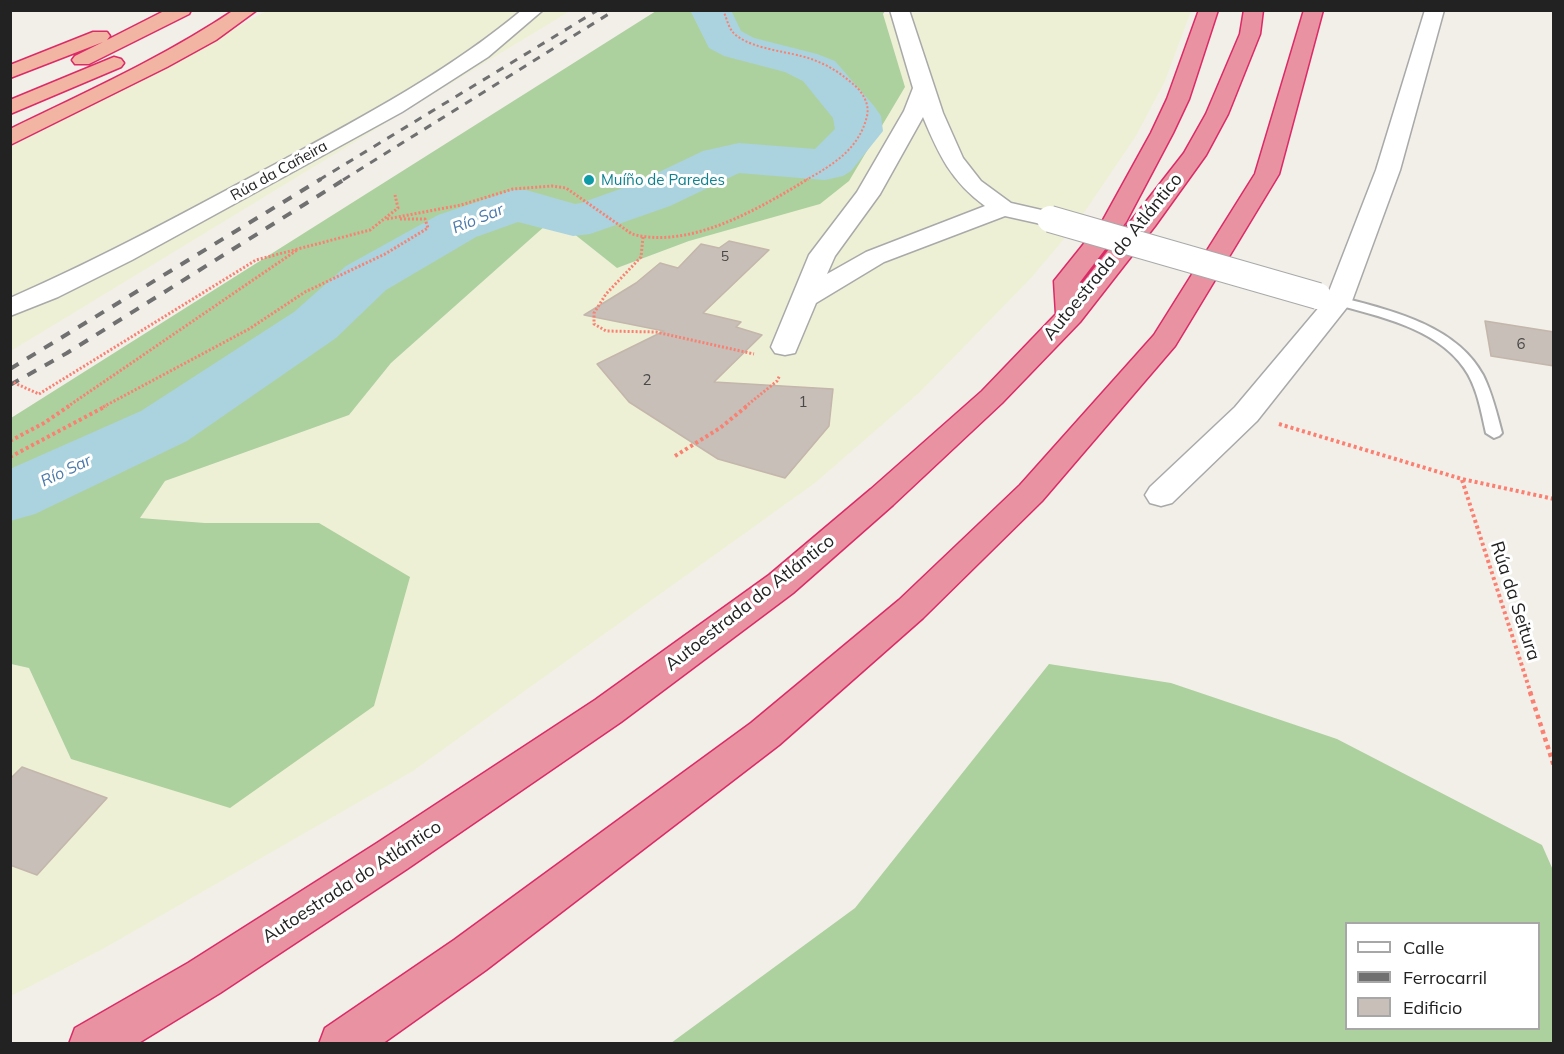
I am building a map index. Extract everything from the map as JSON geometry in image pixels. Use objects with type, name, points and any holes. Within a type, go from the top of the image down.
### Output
[{"type":"highway","points":[[10,72],[168,10]]},
{"type":"highway","points":[[10,90],[64,68],[182,10]]},
{"type":"highway","points":[[173,37],[220,10]]},
{"type":"highway","points":[[1070,316],[1067,281],[1114,222],[1162,133],[1178,99],[1209,10]]},
{"type":"highway","name":"Autoestrada do Atlántico","points":[[92,1044],[204,978],[402,850],[608,711],[781,584],[969,418],[1070,316],[1196,155],[1217,114],[1250,34],[1254,10]]},
{"type":"highway","points":[[342,1044],[470,955],[765,734],[911,609],[1031,493],[1165,340],[1267,174],[1314,10]]},
{"type":"highway","points":[[10,108],[173,37],[247,11]]},
{"type":"highway","points":[[10,138],[160,63],[209,36],[247,11]]},
{"type":"street","name":"Rúa da Cañeira","points":[[10,308],[140,248],[330,143],[482,53],[534,10]]},
{"type":"street","points":[[899,10],[932,112],[952,159],[973,186],[1003,208],[1050,219],[1329,299]]},
{"type":"street","points":[[1161,495],[1246,414],[1329,299],[1388,170],[1435,10]]},
{"type":"street","points":[[785,347],[822,255],[868,194],[915,111],[924,88]]},
{"type":"street","points":[[804,298],[875,257],[1003,208]]},
{"type":"lane","points":[[1329,299],[1413,323],[1467,361],[1486,398],[1494,433]]},
{"type":"path","points":[[387,219],[460,205],[528,185],[555,185],[571,191],[632,234],[643,237],[673,236],[714,228],[775,199],[830,166],[847,152],[863,130],[868,110],[861,91],[834,68],[802,56],[759,47],[732,32],[723,10]]},
{"type":"path","points":[[847,152],[850,161]]},
{"type":"path","points":[[10,381],[39,394],[256,261],[370,230],[387,219],[398,208],[395,195]]},
{"type":"path","points":[[10,457],[249,329],[305,292],[385,254],[428,228],[425,219],[387,219]]},
{"type":"path","points":[[643,237],[641,257],[606,294],[594,313],[594,324],[606,331],[656,332],[754,354],[785,347],[785,367],[777,381],[720,428],[675,456]]},
{"type":"path","points":[[10,441],[64,410],[300,248]]},
{"type":"path","points":[[1246,414],[1462,479],[1554,499]]},
{"type":"path","name":"Rúa da Seitura","points":[[1462,479],[1554,766]]},
{"type":"green space","points":[[1002,10],[1191,11],[1165,81],[1136,136],[1075,226],[1031,278],[920,392],[815,483],[413,771],[101,950],[11,996],[11,664],[29,668],[71,759],[205,523],[140,518],[165,481],[349,415],[391,363],[554,218],[617,268],[689,241],[905,88],[883,14]]},
{"type":"green space","points":[[266,11],[570,11],[11,351],[11,146],[147,78]]},
{"type":"green space","points":[[656,11],[885,11],[883,14],[905,87],[849,181],[820,204],[689,241],[617,268],[554,218],[391,363],[349,415],[165,481],[140,518],[205,523],[319,523],[410,577],[374,706],[230,808],[71,759],[29,668],[11,664],[11,418]]},
{"type":"green space","points":[[1049,664],[1171,683],[1337,739],[1542,845],[1553,870],[1553,1043],[671,1043],[855,908]]},
{"type":"building","points":[[729,241],[769,250],[703,313],[741,322],[736,327],[762,335],[714,382],[833,389],[829,426],[785,478],[718,459],[629,402],[597,364],[664,331],[584,315],[636,283],[660,263],[678,268],[701,244],[719,248]]},
{"type":"building","points":[[1485,321],[1554,332],[1554,366],[1491,356]]},
{"type":"building","points":[[22,767],[107,798],[37,875],[10,865],[10,779]]},
{"type":"waterway","name":"Río Sar","points":[[10,497],[164,426],[315,325],[366,278],[457,226],[512,206],[526,206],[573,220],[590,218],[652,195],[721,162],[739,158],[825,165],[833,160],[859,131],[857,116],[819,71],[801,63],[739,47],[724,39],[710,10]]},
{"type":"railway","points":[[319,180],[598,10]]},
{"type":"railway","points":[[343,180],[615,10]]},
{"type":"railway","points":[[10,369],[321,179]]},
{"type":"railway","points":[[10,385],[67,353],[345,179]]},
{"type":"place","name":"Muíño de Paredes","points":[[589,180]]}]
